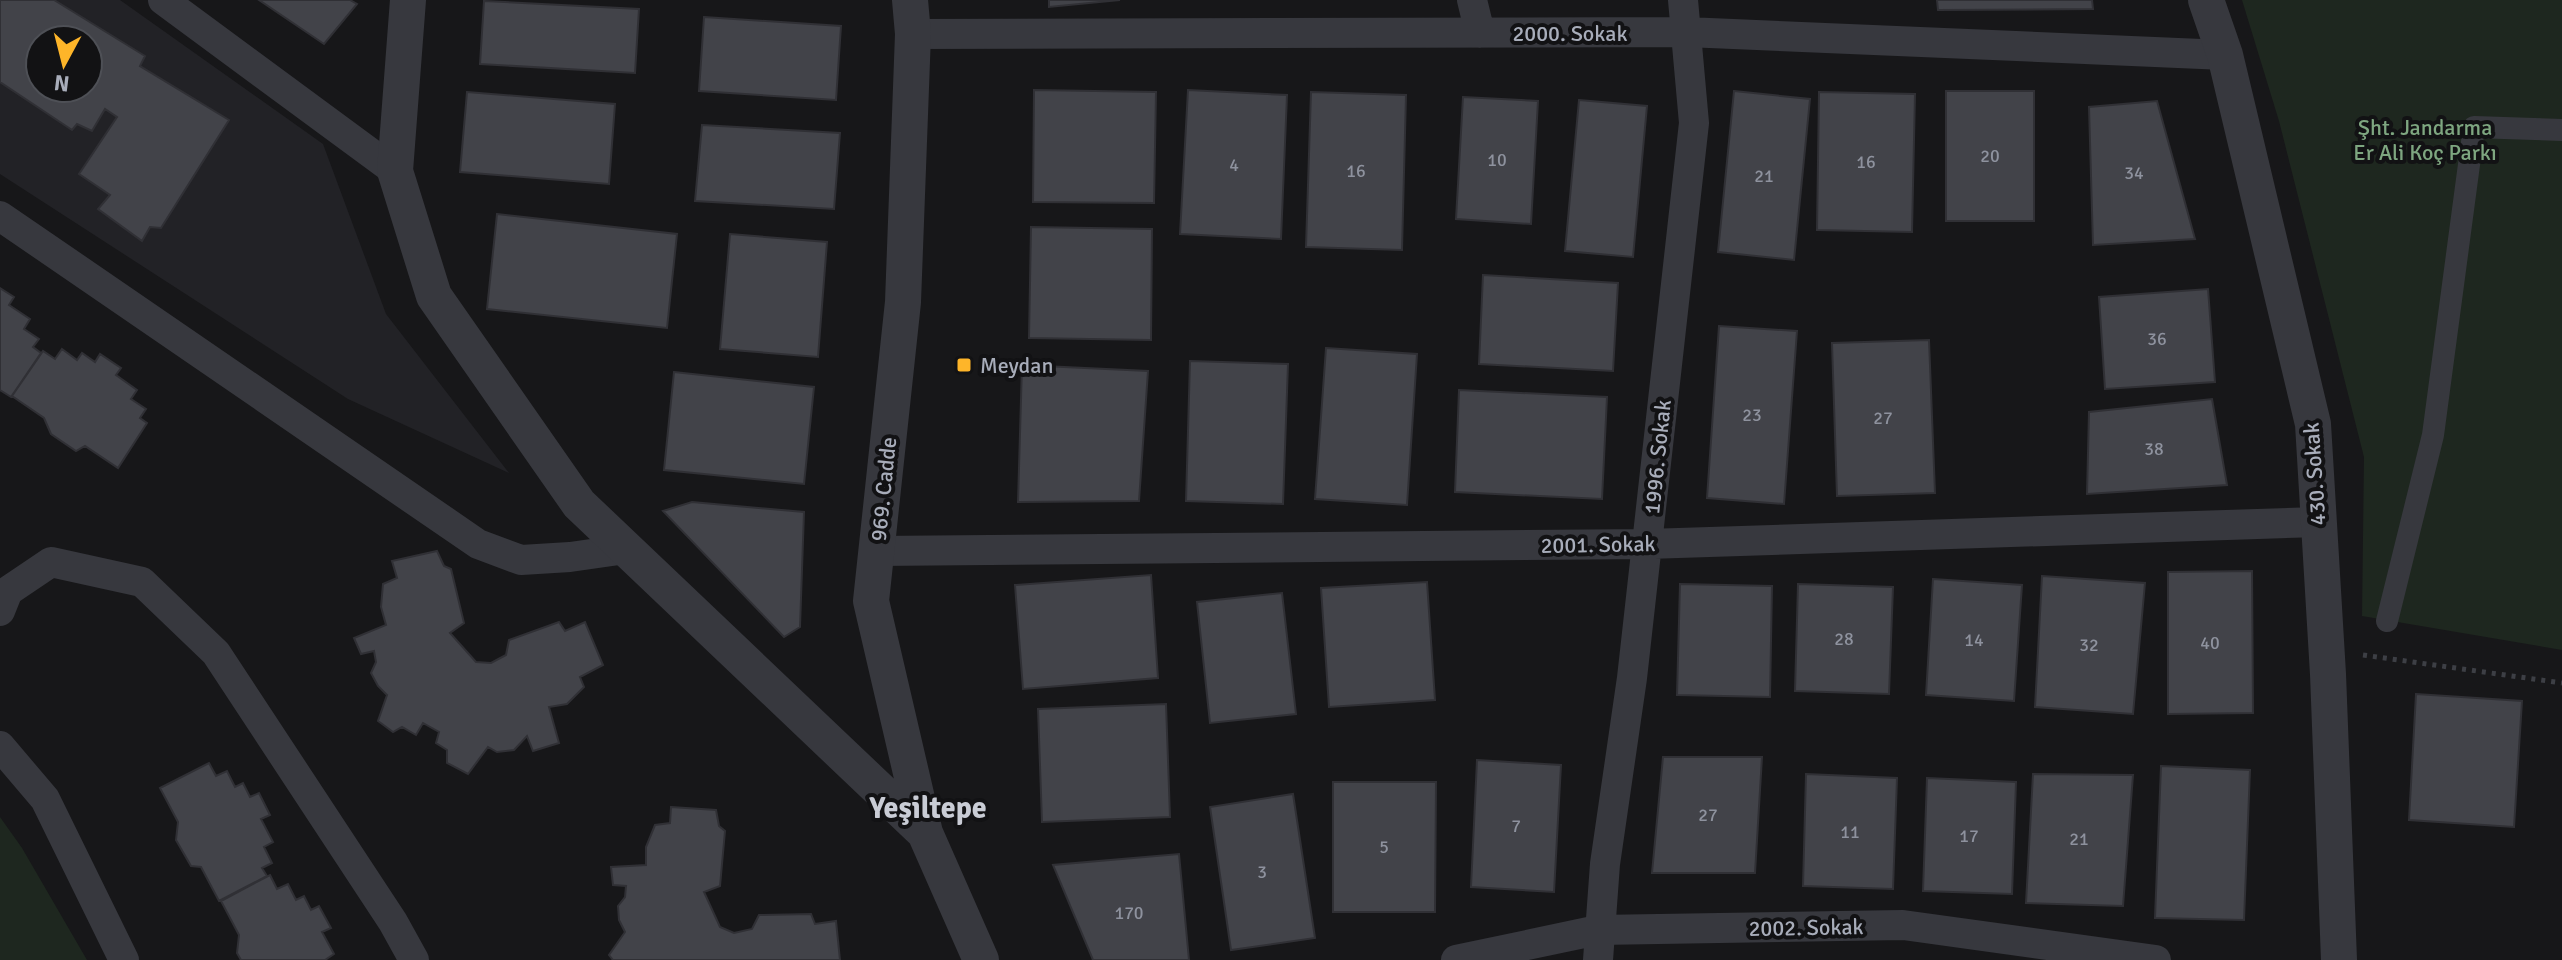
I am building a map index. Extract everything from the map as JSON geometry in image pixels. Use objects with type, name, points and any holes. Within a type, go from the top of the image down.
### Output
[{"type":"street","points":[[163,0],[395,171]]},
{"type":"street","points":[[408,0],[395,171],[434,296],[579,504],[925,833]]},
{"type":"street","points":[[1472,0],[1480,33]]},
{"type":"street","name":"1996. Sokak","points":[[1598,945],[1694,123],[1683,0]]},
{"type":"street","name":"430. Sokak","points":[[2206,0],[2225,55],[2313,424],[2327,650],[2339,960]]},
{"type":"street","name":"2000. Sokak","points":[[912,17],[1480,33],[1686,32],[2225,55]]},
{"type":"street","name":"969. Cadde","points":[[912,17],[903,302],[871,601],[925,833],[981,960]]},
{"type":"street","points":[[2387,621],[2433,435],[2474,127],[2562,130]]},
{"type":"street","points":[[0,216],[478,544],[521,560],[626,549]]},
{"type":"street","name":"2001. Sokak","points":[[876,551],[1647,544],[2318,522]]},
{"type":"street","points":[[0,611],[8,591],[51,562],[142,582],[216,653],[393,922],[414,960]]},
{"type":"street","points":[[0,746],[45,799],[124,960]]},
{"type":"street","name":"2002. Sokak","points":[[1456,960],[1598,945],[1903,925],[2156,960]]},
{"type":"path","points":[[2327,650],[2562,683]]},
{"type":"shaded area","points":[[0,0],[120,0],[323,144],[386,314],[509,473],[348,399],[0,174]]},
{"type":"green space","name":"Şht. Jandarma Er Ali Koç Parkı","points":[[2242,0],[2562,0],[2562,650],[2362,616],[2364,457],[2279,121]]},
{"type":"green space","points":[[0,817],[22,848],[87,960],[0,960]]},
{"type":"building","points":[[0,0],[54,0],[93,24],[24,24],[24,98],[0,82]]},
{"type":"building","points":[[259,0],[350,0],[357,4],[324,44]]},
{"type":"building","points":[[1049,0],[1120,0],[1049,7]]},
{"type":"building","points":[[1937,0],[2092,0],[2093,9],[1938,10]]},
{"type":"building","points":[[484,1],[639,9],[635,73],[480,64]]},
{"type":"building","points":[[704,17],[841,26],[836,100],[699,91]]},
{"type":"building","points":[[104,31],[145,56],[140,66],[229,120],[161,228],[150,227],[142,241],[98,209],[110,195],[79,174],[117,117],[105,109],[92,131],[77,124],[72,130],[33,104],[104,104]]},
{"type":"building","points":[[1034,90],[1156,92],[1154,203],[1033,202]]},
{"type":"building","points":[[1188,90],[1287,95],[1281,239],[1180,234]]},
{"type":"building","points":[[1734,91],[1810,99],[1794,260],[1718,252]]},
{"type":"building","points":[[1946,91],[2034,91],[2034,221],[1946,221]]},
{"type":"building","points":[[467,92],[615,104],[609,184],[460,172]]},
{"type":"building","points":[[1311,92],[1406,95],[1402,250],[1306,247]]},
{"type":"building","points":[[1819,92],[1915,94],[1912,232],[1817,230]]},
{"type":"building","points":[[1463,97],[1538,101],[1531,224],[1456,219]]},
{"type":"building","points":[[1579,100],[1647,106],[1633,257],[1565,251]]},
{"type":"building","points":[[2157,101],[2195,239],[2093,245],[2089,107]]},
{"type":"building","points":[[702,125],[840,133],[834,209],[695,201]]},
{"type":"building","points":[[497,214],[677,234],[667,328],[487,309]]},
{"type":"building","points":[[1031,227],[1152,229],[1151,340],[1029,338]]},
{"type":"building","points":[[730,234],[827,242],[818,357],[720,349]]},
{"type":"building","points":[[1483,275],[1618,283],[1613,371],[1479,364]]},
{"type":"building","points":[[0,288],[14,297],[9,305],[30,319],[24,329],[39,339],[33,347],[41,353],[11,397],[0,390]]},
{"type":"building","points":[[2208,289],[2215,382],[2105,389],[2099,297]]},
{"type":"building","points":[[1719,326],[1797,331],[1784,504],[1707,498]]},
{"type":"building","points":[[1929,340],[1935,493],[1837,496],[1832,343]]},
{"type":"building","points":[[1326,348],[1417,354],[1407,505],[1315,499]]},
{"type":"building","points":[[62,349],[77,360],[82,353],[95,362],[100,354],[121,368],[116,375],[137,390],[131,399],[146,409],[140,418],[147,423],[118,468],[85,446],[76,451],[51,434],[44,418],[12,396],[43,351],[55,359]]},
{"type":"building","points":[[1190,361],[1288,364],[1283,504],[1186,501]]},
{"type":"building","points":[[1022,365],[1148,371],[1139,501],[1018,502]]},
{"type":"building","points":[[674,372],[814,387],[804,484],[664,470]]},
{"type":"building","points":[[1459,390],[1607,397],[1602,499],[1455,492]]},
{"type":"building","points":[[2212,399],[2227,485],[2087,494],[2089,412]]},
{"type":"building","points":[[692,502],[804,512],[800,627],[784,637],[663,511]]},
{"type":"building","points":[[437,551],[444,566],[451,569],[464,623],[450,633],[476,662],[491,663],[506,655],[509,640],[559,622],[565,631],[585,622],[603,665],[580,677],[584,687],[567,704],[549,707],[559,743],[533,751],[527,736],[514,750],[497,752],[488,747],[468,774],[447,763],[447,750],[436,743],[439,732],[423,723],[416,735],[402,727],[393,732],[378,721],[387,695],[371,673],[376,662],[374,651],[361,654],[354,638],[386,625],[381,607],[383,584],[397,578],[392,561]]},
{"type":"building","points":[[2252,571],[2253,713],[2168,714],[2168,572]]},
{"type":"building","points":[[1151,575],[1158,678],[1023,689],[1015,585]]},
{"type":"building","points":[[2042,576],[2145,583],[2133,714],[2035,707]]},
{"type":"building","points":[[1933,579],[2022,585],[2014,701],[1926,695]]},
{"type":"building","points":[[1427,582],[1435,700],[1329,707],[1321,588]]},
{"type":"building","points":[[1680,584],[1772,586],[1770,697],[1677,695]]},
{"type":"building","points":[[1798,584],[1893,587],[1889,694],[1795,691]]},
{"type":"building","points":[[1282,593],[1296,714],[1210,723],[1197,602]]},
{"type":"building","points":[[2416,694],[2522,701],[2514,827],[2409,820]]},
{"type":"building","points":[[1166,704],[1170,817],[1042,822],[1038,709]]},
{"type":"building","points":[[1663,757],[1762,757],[1755,873],[1652,873]]},
{"type":"building","points":[[1477,760],[1561,765],[1554,892],[1471,887]]},
{"type":"building","points":[[209,763],[216,776],[227,771],[235,787],[243,783],[250,797],[259,793],[270,815],[261,819],[273,842],[264,847],[272,863],[262,868],[267,876],[219,901],[201,867],[191,866],[176,840],[178,822],[160,788]]},
{"type":"building","points":[[2161,766],[2250,770],[2244,920],[2155,918]]},
{"type":"building","points":[[1806,774],[1897,778],[1893,889],[1803,886]]},
{"type":"building","points":[[2033,774],[2133,775],[2123,906],[2026,903]]},
{"type":"building","points":[[1927,778],[2016,782],[2012,894],[1923,891]]},
{"type":"building","points":[[1333,782],[1436,782],[1435,912],[1333,912]]},
{"type":"building","points":[[1293,794],[1315,938],[1231,950],[1210,807]]},
{"type":"building","points":[[671,807],[716,810],[719,826],[725,831],[720,886],[704,892],[720,927],[734,933],[752,929],[759,915],[811,914],[815,924],[836,921],[840,960],[613,960],[609,955],[625,932],[619,920],[618,906],[625,897],[626,886],[613,885],[611,867],[646,865],[646,847],[655,825],[670,823]]},
{"type":"building","points":[[1179,854],[1189,960],[1093,960],[1053,865]]},
{"type":"building","points":[[270,875],[277,889],[288,884],[296,900],[304,896],[311,910],[319,906],[331,928],[322,932],[334,954],[325,960],[241,960],[237,953],[239,935],[221,901]]},
{"type":"place","name":"Meydan","points":[[964,365]]},
{"type":"district","name":"Yeşiltepe","points":[[928,808]]}]
